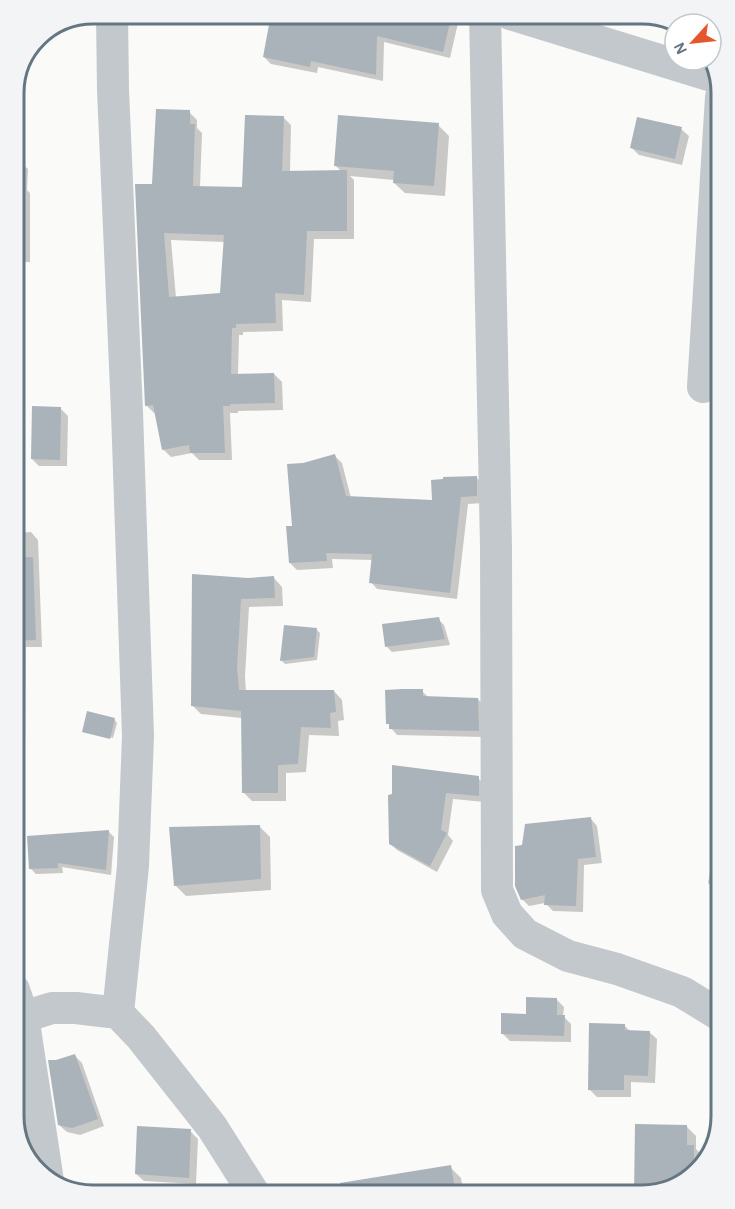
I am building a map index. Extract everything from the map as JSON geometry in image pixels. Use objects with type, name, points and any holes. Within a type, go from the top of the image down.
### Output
[{"type":"street","points":[[112,24],[112,90],[127,412],[138,736],[133,866],[118,1013]]},
{"type":"street","points":[[485,24],[496,547],[497,890],[507,914],[525,934],[568,956],[617,969],[682,992],[711,1009]]},
{"type":"street","points":[[542,24],[709,75]]},
{"type":"street","points":[[703,387],[711,265]]},
{"type":"street","points":[[24,1009],[76,1008],[118,1013],[141,1037],[212,1127],[249,1185]]},
{"type":"street","points":[[24,1048],[45,1166]]},
{"type":"building","points":[[269,24],[450,24],[443,52],[377,36],[376,75],[311,61],[310,67],[263,57]]},
{"type":"building","points":[[156,109],[190,110],[190,124],[195,124],[193,186],[242,187],[245,115],[284,116],[282,171],[347,170],[347,231],[307,231],[304,295],[275,293],[276,323],[236,324],[236,328],[232,328],[231,374],[274,373],[275,403],[223,406],[225,453],[190,453],[189,445],[162,450],[153,405],[145,406],[135,184],[152,184]],"holes":[[[164,233],[224,235],[220,293],[169,297]]]},
{"type":"building","points":[[338,115],[439,123],[434,186],[393,183],[394,171],[334,166]]},
{"type":"building","points":[[637,117],[682,127],[675,159],[630,148]]},
{"type":"building","points":[[32,406],[61,407],[60,460],[31,459]]},
{"type":"building","points":[[335,454],[346,496],[432,500],[431,480],[443,479],[443,477],[477,476],[477,496],[461,497],[450,593],[369,583],[372,554],[326,553],[327,561],[289,563],[286,526],[292,526],[287,464],[303,463]]},
{"type":"building","points":[[24,557],[33,557],[36,640],[24,641]]},
{"type":"building","points":[[192,574],[248,578],[274,576],[275,598],[241,599],[237,667],[239,690],[334,690],[336,712],[330,713],[331,728],[301,727],[298,764],[278,765],[278,793],[242,793],[241,711],[191,706]]},
{"type":"building","points":[[439,617],[445,639],[385,647],[382,624]]},
{"type":"building","points":[[284,625],[317,628],[314,657],[280,661]]},
{"type":"building","points":[[423,689],[423,696],[478,698],[479,731],[389,729],[389,724],[386,724],[385,690]]},
{"type":"building","points":[[87,711],[115,718],[110,739],[82,732]]},
{"type":"building","points":[[392,765],[479,776],[479,796],[446,793],[441,830],[447,833],[430,866],[389,844],[388,795],[392,794]]},
{"type":"building","points":[[591,817],[596,857],[578,859],[576,906],[544,905],[545,895],[521,900],[515,886],[515,846],[522,845],[525,824]]},
{"type":"building","points":[[260,825],[261,879],[174,886],[169,827]]},
{"type":"building","points":[[109,830],[106,870],[58,863],[58,868],[29,869],[27,836]]},
{"type":"building","points":[[526,997],[557,998],[557,1015],[565,1015],[564,1036],[501,1034],[501,1013],[526,1014]]},
{"type":"building","points":[[589,1023],[625,1024],[625,1030],[650,1031],[648,1076],[624,1075],[624,1090],[588,1090]]},
{"type":"building","points":[[75,1054],[98,1119],[72,1128],[58,1125],[48,1060]]},
{"type":"building","points":[[635,1124],[687,1125],[687,1145],[694,1145],[694,1162],[673,1178],[656,1184],[634,1185]]},
{"type":"building","points":[[137,1126],[191,1129],[189,1178],[135,1174]]},
{"type":"building","points":[[451,1165],[454,1185],[340,1185],[340,1183]]}]
